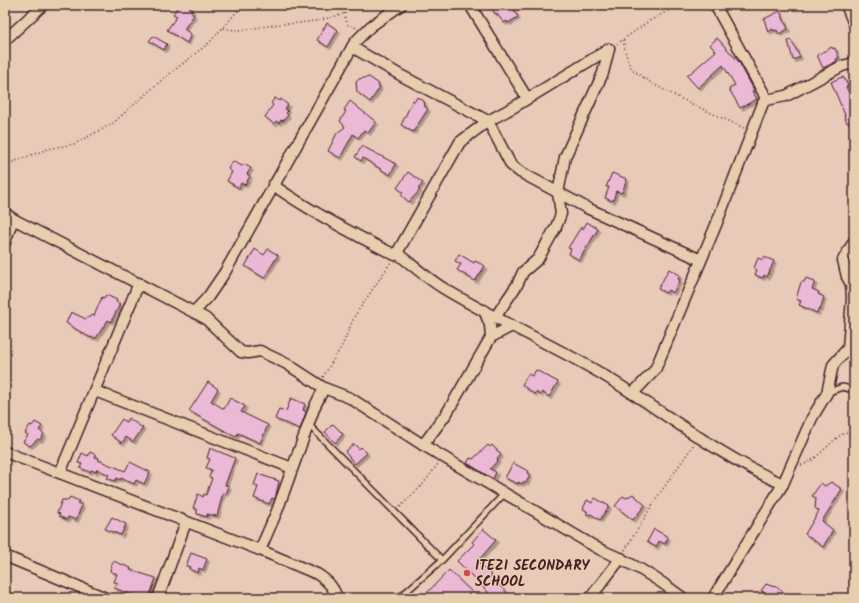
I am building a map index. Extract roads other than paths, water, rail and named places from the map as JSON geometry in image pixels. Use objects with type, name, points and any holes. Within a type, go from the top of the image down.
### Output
[{"type":"street","points":[[5,40],[43,5]]},
{"type":"street","points":[[194,312],[208,297],[224,272],[352,47],[364,32],[401,5]]},
{"type":"street","points":[[470,5],[527,98]]},
{"type":"street","points":[[715,5],[766,100]]},
{"type":"street","points":[[846,5],[854,24]]},
{"type":"street","points":[[352,47],[402,76],[488,121],[511,165],[520,172],[558,193],[701,260]]},
{"type":"street","points":[[396,254],[411,226],[425,206],[455,149],[466,137],[488,121],[514,107],[609,49],[603,73],[565,157],[558,193],[561,214],[556,227],[538,259],[522,272],[517,285],[496,316]]},
{"type":"street","points":[[633,393],[655,370],[701,260],[761,107],[766,100],[786,96],[842,66],[854,63]]},
{"type":"street","points":[[273,185],[296,201],[396,254],[443,288],[512,326],[565,352],[633,393],[698,438],[751,470],[783,484]]},
{"type":"street","points":[[5,242],[9,216],[139,282],[205,318],[236,350],[244,353],[263,352],[287,364],[321,386],[350,398],[423,445],[599,549],[621,558],[666,585],[683,598]]},
{"type":"street","points":[[713,598],[783,484],[812,418],[827,393],[833,365],[840,356],[847,351],[849,345],[852,298],[851,284],[847,277],[843,260],[854,241]]},
{"type":"street","points":[[60,473],[139,282]]},
{"type":"street","points":[[484,310],[490,325],[491,337]]},
{"type":"street","points":[[423,445],[446,413],[491,337],[512,326]]},
{"type":"street","points":[[260,550],[277,511],[309,424],[321,386]]},
{"type":"street","points":[[95,391],[292,468]]},
{"type":"street","points":[[5,452],[260,550],[325,579],[335,592],[337,598]]},
{"type":"street","points":[[158,598],[186,522]]},
{"type":"street","points":[[5,556],[106,598]]},
{"type":"street","points":[[590,598],[621,558]]},
{"type":"lane","points":[[827,393],[842,387],[854,390]]},
{"type":"lane","points":[[309,424],[442,560]]},
{"type":"lane","points":[[399,598],[442,560],[505,493]]},
{"type":"place","name":"ITEZI SECONDARY SCHOOL","points":[[467,573]]}]
